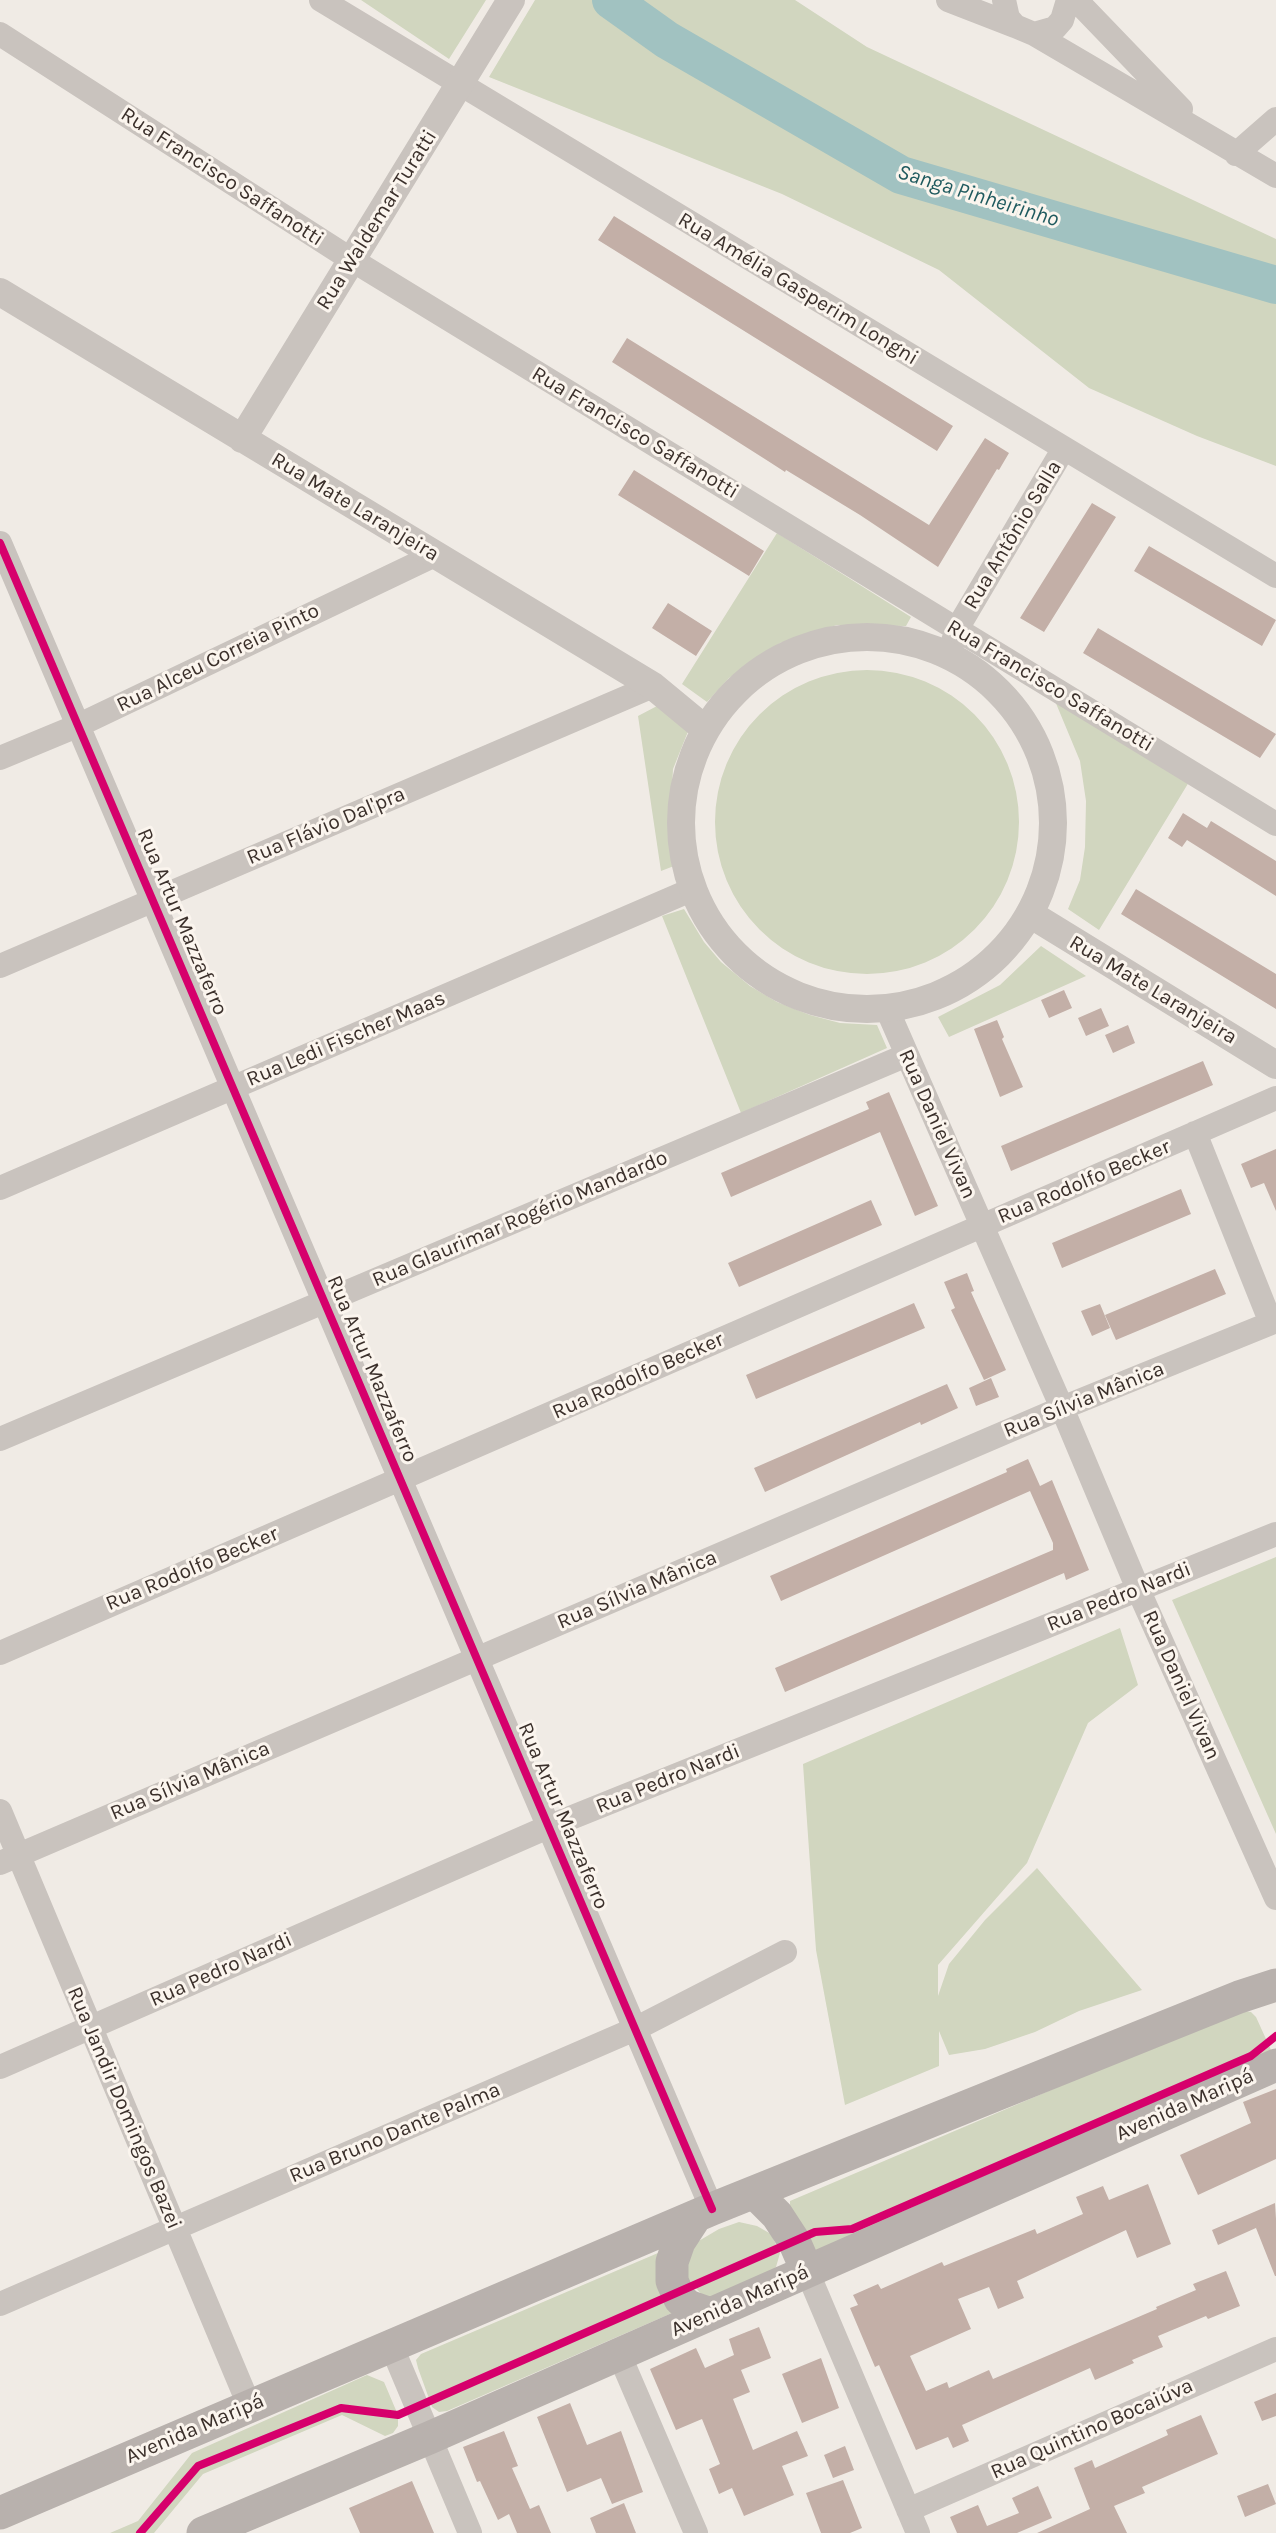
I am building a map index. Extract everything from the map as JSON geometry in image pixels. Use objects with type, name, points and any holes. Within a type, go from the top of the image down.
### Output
[{"type":"main road","points":[[711,2314],[688,2306],[680,2299],[672,2281],[672,2262],[679,2242],[704,2213],[1274,1990]]},
{"type":"main road","name":"Avenida Maripá","points":[[203,2533],[429,2438],[1276,2065]]},
{"type":"main road","points":[[754,2192],[777,2215],[794,2241],[807,2271]]},
{"type":"main road","name":"Avenida Maripá","points":[[0,2513],[704,2213]]},
{"type":"street","name":"Rua Amélia Gasperim Longni","points":[[321,0],[1276,576]]},
{"type":"street","name":"Rua Waldemar Turatti","points":[[242,440],[511,0]]},
{"type":"street","points":[[948,0],[1025,30],[1055,28],[1062,20],[1068,0]]},
{"type":"street","points":[[1004,0],[1008,18],[1025,30],[1199,129],[1236,154],[1276,176]]},
{"type":"street","points":[[1076,0],[1199,129]]},
{"type":"street","name":"Rua Francisco Saffanotti","points":[[0,34],[953,642],[1276,824]]},
{"type":"street","points":[[1236,154],[1276,119]]},
{"type":"street","name":"Rua Mate Laranjeira","points":[[0,292],[653,686],[705,729]]},
{"type":"street","name":"Rua Antônio Salla","points":[[953,642],[1064,448]]},
{"type":"street","name":"Rua Artur Mazzaferro","points":[[0,543],[634,2029],[704,2213]]},
{"type":"street","name":"Rua Alceu Correia Pinto","points":[[0,758],[77,726],[435,555]]},
{"type":"street","points":[[840,637],[896,637],[953,642],[1016,709],[1038,746],[1051,788],[1054,831],[1046,874],[1030,914],[993,961],[944,993],[887,1009],[825,1006],[768,983],[722,943],[691,890],[679,836],[684,780],[705,729],[740,685],[786,654],[797,650],[840,637]]},
{"type":"street","name":"Rua Flávio Dal'pra","points":[[0,966],[653,686]]},
{"type":"street","name":"Rua Ledi Fischer Maas","points":[[0,1188],[691,890]]},
{"type":"street","name":"Rua Mate Laranjeira","points":[[1030,914],[1276,1065]]},
{"type":"street","name":"Rua Daniel Vivan","points":[[887,1009],[1062,1408],[1138,1589],[1276,1898]]},
{"type":"street","name":"Rua Glaurimar Rogério Mandardo","points":[[0,1439],[907,1055]]},
{"type":"street","name":"Rua Rodolfo Becker","points":[[0,1653],[1276,1098]]},
{"type":"street","points":[[1196,1133],[1274,1322]]},
{"type":"street","name":"Rua Sílvia Mânica","points":[[9,1859],[1062,1408],[1274,1322]]},
{"type":"street","name":"Rua Pedro Nardi","points":[[0,2067],[548,1827],[1276,1533]]},
{"type":"street","name":"Rua Jandir Domingos Bazei","points":[[0,1811],[9,1859],[91,2027],[249,2405]]},
{"type":"street","name":"Rua Bruno Dante Palma","points":[[0,2304],[634,2029],[785,1952]]},
{"type":"street","points":[[807,2271],[918,2533]]},
{"type":"street","points":[[391,2345],[470,2533]]},
{"type":"street","name":"Rua Quintino Bocaiúva","points":[[908,2510],[1276,2349]]},
{"type":"street","points":[[619,2354],[696,2533]]},
{"type":"green space","points":[[361,0],[486,0],[449,59]]},
{"type":"green space","points":[[535,0],[795,0],[867,47],[1276,239],[1276,466],[1197,436],[1089,388],[939,270],[782,194],[489,77]]},
{"type":"green space","points":[[777,533],[911,617],[906,626],[837,625],[780,643],[729,678],[707,702],[682,684]]},
{"type":"green space","points":[[852,670],[882,670],[911,676],[939,688],[964,704],[985,725],[1001,750],[1013,778],[1019,807],[1019,837],[1008,880],[994,907],[975,930],[952,949],[925,963],[882,974],[852,974],[823,968],[795,956],[770,940],[749,919],[733,894],[721,866],[715,837],[715,807],[721,778],[733,750],[749,725],[770,704],[795,688],[823,676]]},
{"type":"green space","points":[[1055,701],[1189,782],[1099,930],[1068,909],[1080,880],[1085,847],[1086,801],[1080,761]]},
{"type":"green space","points":[[657,706],[689,729],[673,769],[669,842],[674,866],[661,871],[638,716]]},
{"type":"green space","points":[[684,909],[704,942],[721,962],[750,986],[777,1002],[810,1015],[840,1023],[877,1025],[887,1048],[741,1113],[662,916]]},
{"type":"green space","points":[[1041,946],[1086,976],[949,1037],[938,1017],[1000,985]]},
{"type":"green space","points":[[1276,1557],[1276,1834],[1172,1600]]},
{"type":"green space","points":[[1120,1628],[1138,1685],[1088,1723],[1027,1863],[938,1965],[938,1996],[949,1964],[985,1920],[1037,1868],[1142,1990],[1079,2011],[1035,2032],[985,2049],[949,2055],[939,2031],[939,2066],[845,2105],[816,1950],[803,1764]]},
{"type":"green space","points":[[1239,2010],[1251,2012],[1256,2017],[1271,2050],[818,2251],[813,2251],[790,2208],[790,2201]]},
{"type":"green space","points":[[739,2222],[757,2226],[771,2234],[780,2253],[776,2267],[767,2279],[726,2298],[703,2296],[687,2278],[688,2259],[697,2242],[719,2229]]},
{"type":"green space","points":[[658,2253],[679,2310],[447,2411],[439,2412],[432,2407],[416,2360],[421,2354]]},
{"type":"green space","points":[[367,2375],[384,2382],[398,2415],[398,2426],[393,2433],[385,2436],[342,2415],[203,2474],[154,2533],[110,2533],[138,2521],[192,2453]]},
{"type":"building","points":[[614,216],[953,426],[937,451],[598,240]]},
{"type":"building","points":[[627,338],[929,525],[985,438],[1009,453],[938,567],[860,515],[786,470],[785,472],[612,362]]},
{"type":"building","points":[[634,470],[764,551],[749,576],[618,495]]},
{"type":"building","points":[[1092,503],[1116,517],[1044,632],[1020,618]]},
{"type":"building","points":[[1149,546],[1276,620],[1262,646],[1134,571]]},
{"type":"building","points":[[668,603],[712,631],[696,656],[652,628]]},
{"type":"building","points":[[1098,628],[1276,734],[1260,758],[1083,653]]},
{"type":"building","points":[[1183,813],[1207,828],[1211,821],[1276,861],[1276,896],[1187,840],[1182,847],[1168,838]]},
{"type":"building","points":[[1136,889],[1276,974],[1276,1009],[1121,914]]},
{"type":"building","points":[[1064,990],[1072,1008],[1049,1018],[1041,1000]]},
{"type":"building","points":[[1101,1008],[1109,1026],[1086,1036],[1078,1018]]},
{"type":"building","points":[[997,1020],[1004,1037],[1002,1039],[1023,1087],[1000,1097],[974,1029]]},
{"type":"building","points":[[1128,1025],[1135,1043],[1113,1053],[1105,1035]]},
{"type":"building","points":[[1203,1061],[1213,1085],[1011,1171],[1001,1146]]},
{"type":"building","points":[[889,1092],[938,1206],[915,1216],[880,1132],[731,1197],[721,1173],[869,1109],[866,1102]]},
{"type":"building","points":[[1276,1149],[1276,1211],[1264,1183],[1251,1188],[1241,1164]]},
{"type":"building","points":[[1181,1189],[1191,1214],[1062,1268],[1052,1243]]},
{"type":"building","points":[[871,1200],[882,1225],[739,1287],[728,1263]]},
{"type":"building","points":[[1215,1269],[1226,1294],[1116,1340],[1105,1315]]},
{"type":"building","points":[[967,1273],[974,1291],[971,1292],[1006,1370],[984,1380],[951,1310],[955,1308],[944,1282]]},
{"type":"building","points":[[914,1303],[925,1328],[756,1399],[746,1375]]},
{"type":"building","points":[[1100,1304],[1110,1328],[1092,1336],[1081,1311]]},
{"type":"building","points":[[991,1378],[999,1397],[976,1406],[969,1388]]},
{"type":"building","points":[[947,1384],[958,1408],[921,1425],[920,1422],[765,1492],[754,1468]]},
{"type":"building","points":[[1028,1459],[1040,1486],[1052,1480],[1089,1570],[1066,1580],[1064,1573],[785,1692],[775,1668],[1053,1550],[1053,1543],[1030,1491],[781,1601],[770,1576],[1007,1472],[1006,1469]]},
{"type":"building","points":[[1276,2089],[1276,2159],[1198,2195],[1180,2155],[1251,2123],[1243,2102]]},
{"type":"building","points":[[1148,2184],[1171,2244],[1137,2258],[1126,2230],[1017,2281],[1024,2298],[998,2309],[989,2287],[958,2299],[971,2329],[910,2356],[926,2391],[947,2382],[949,2388],[989,2370],[993,2379],[1157,2309],[1156,2307],[1196,2290],[1193,2284],[1226,2271],[1240,2306],[1208,2319],[1206,2316],[1158,2336],[1163,2347],[1132,2360],[1134,2363],[1095,2380],[1090,2368],[962,2425],[969,2441],[953,2448],[948,2437],[916,2450],[879,2365],[875,2367],[850,2308],[858,2305],[853,2295],[878,2284],[881,2289],[942,2262],[944,2266],[1035,2229],[1037,2234],[1083,2214],[1076,2197],[1103,2186],[1109,2200]]},
{"type":"building","points":[[1275,2203],[1276,2219],[1218,2245],[1212,2230]]},
{"type":"building","points":[[1276,2219],[1276,2276],[1275,2276],[1256,2228]]},
{"type":"building","points":[[759,2327],[771,2358],[741,2370],[750,2392],[733,2399],[753,2450],[797,2431],[808,2456],[782,2466],[794,2495],[744,2516],[732,2488],[719,2494],[709,2469],[720,2464],[702,2419],[676,2430],[650,2369],[696,2348],[705,2368],[734,2355],[729,2339]]},
{"type":"building","points":[[821,2358],[839,2408],[802,2423],[782,2374]]},
{"type":"building","points":[[1276,2393],[1276,2416],[1262,2421],[1254,2402]]},
{"type":"building","points":[[570,2403],[587,2445],[621,2431],[643,2492],[612,2504],[601,2478],[567,2492],[537,2417]]},
{"type":"building","points":[[1201,2415],[1218,2454],[1142,2487],[1145,2493],[1114,2506],[1127,2533],[1037,2533],[1090,2509],[1074,2468],[1092,2460],[1095,2468],[1168,2435],[1166,2430]]},
{"type":"building","points":[[504,2431],[518,2466],[512,2468],[530,2509],[539,2505],[551,2533],[517,2533],[509,2514],[498,2520],[480,2481],[477,2482],[463,2447]]},
{"type":"building","points":[[845,2446],[854,2470],[833,2478],[824,2455]]},
{"type":"building","points":[[843,2480],[862,2528],[850,2533],[821,2533],[806,2493]]},
{"type":"building","points":[[412,2481],[434,2533],[360,2533],[349,2508]]},
{"type":"building","points":[[1268,2484],[1276,2504],[1245,2517],[1237,2496]]},
{"type":"building","points":[[1038,2486],[1052,2518],[1017,2533],[957,2533],[950,2517],[978,2505],[987,2526],[1019,2513],[1012,2498]]},
{"type":"building","points":[[624,2503],[636,2533],[596,2533],[590,2518]]},
{"type":"waterway","name":"Sanga Pinheirinho","points":[[611,0],[667,40],[901,175],[1276,285]]},
{"type":"cycle path","points":[[0,543],[712,2209]]},
{"type":"cycle path","points":[[140,2533],[198,2466],[341,2408],[398,2415],[815,2232],[852,2229],[1251,2056],[1276,2036]]}]
